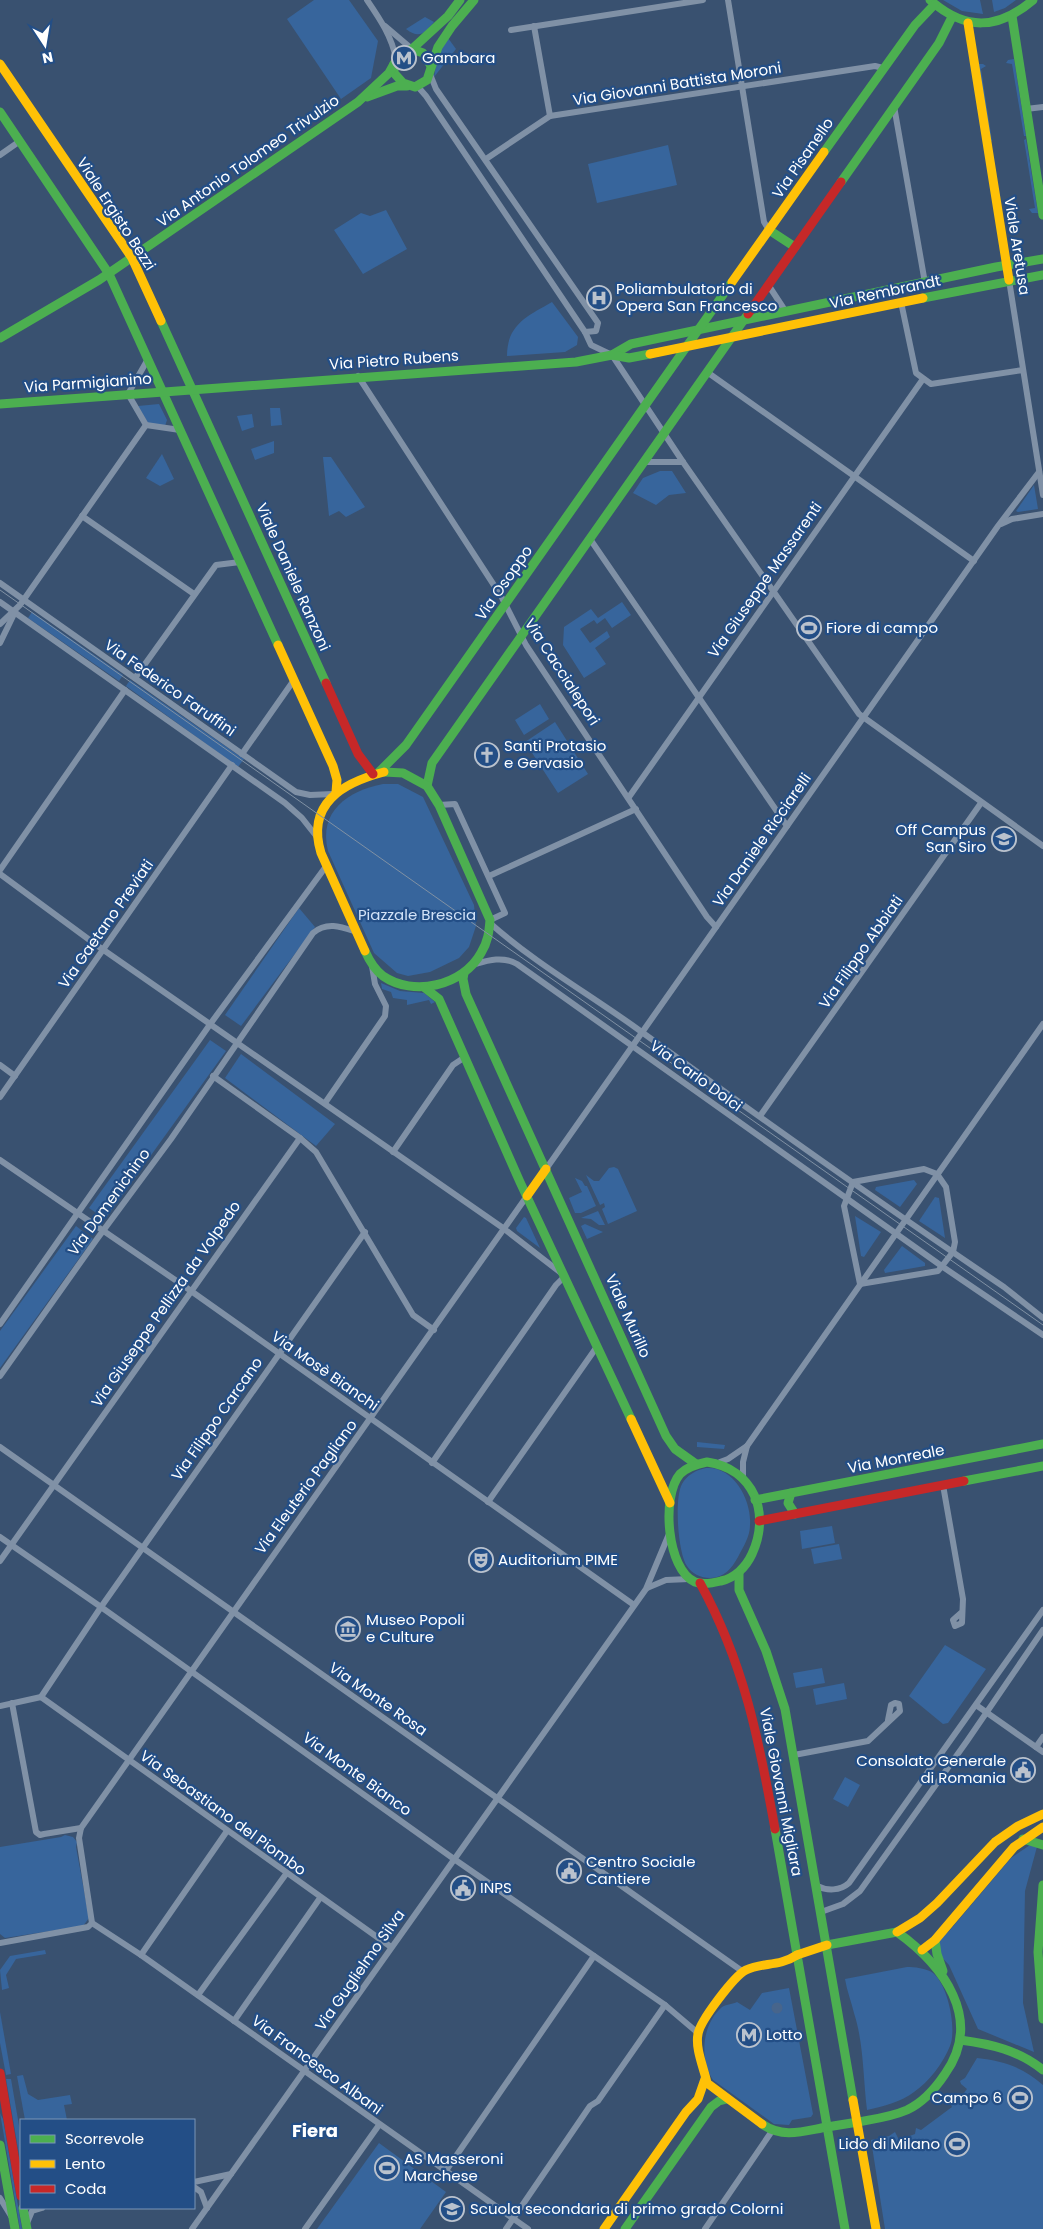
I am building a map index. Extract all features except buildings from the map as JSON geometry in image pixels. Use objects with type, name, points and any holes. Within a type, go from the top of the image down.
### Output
[{"type":"street","points":[[367,0],[384,25],[394,46],[394,73],[397,79],[419,88],[426,96],[586,332],[591,345],[612,355],[683,462],[774,590],[855,709],[864,719],[1041,844]]},
{"type":"street","points":[[395,62],[403,52],[412,49],[448,16],[460,0]]},
{"type":"street","points":[[411,86],[424,83],[434,54],[454,21],[474,0]]},
{"type":"street","points":[[511,30],[703,0]]},
{"type":"street","points":[[728,0],[764,222],[769,230],[795,247]]},
{"type":"street","points":[[932,2],[952,17],[968,23],[990,23],[1012,16],[1033,0]]},
{"type":"street","name":"Via Pisanello","points":[[687,346],[883,68],[932,2]]},
{"type":"street","name":"Viale Aretusa","points":[[1012,16],[1043,215]]},
{"type":"street","points":[[427,786],[432,764],[939,43],[952,17]]},
{"type":"street","name":"Viale Aretusa","points":[[968,23],[1041,472],[1043,495]]},
{"type":"street","points":[[384,25],[412,49],[423,53],[436,89],[598,323],[596,331],[586,332]]},
{"type":"street","points":[[534,26],[550,116]]},
{"type":"street","name":"Via Antonio Tolomeo Trivulzio","points":[[0,338],[109,274],[358,102],[389,73],[395,62]]},
{"type":"street","name":"Viale Ergisto Bezzi","points":[[0,64],[132,258],[192,389]]},
{"type":"street","name":"Via Giovanni Battista Moroni","points":[[486,159],[550,116],[876,66],[883,68]]},
{"type":"street","name":"Via Antonio Tolomeo Trivulzio","points":[[358,102],[382,91],[411,86]]},
{"type":"street","points":[[894,106],[925,283]]},
{"type":"street","points":[[1026,109],[1043,107]]},
{"type":"street","points":[[0,112],[109,274],[333,766],[337,780],[334,793],[322,810],[317,837],[327,865],[371,964],[375,984],[386,1006],[385,1016],[324,1103]]},
{"type":"street","points":[[0,155],[20,141]]},
{"type":"street","name":"Via Rembrandt","points":[[612,355],[631,344],[1006,265],[1043,259]]},
{"type":"street","name":"Via Rembrandt","points":[[612,355],[629,358],[1009,280],[1043,275]]},
{"type":"street","points":[[769,286],[786,312]]},
{"type":"street","points":[[901,302],[916,373],[931,384],[1023,370]]},
{"type":"street","name":"Via Osoppo","points":[[375,774],[401,753],[687,346]]},
{"type":"street","name":"Via Pietro Rubens","points":[[177,390],[576,362],[612,355]]},
{"type":"street","points":[[146,425],[128,394],[148,359]]},
{"type":"street","points":[[708,372],[974,561]]},
{"type":"street","name":"Via Caccialepori","points":[[358,376],[506,604],[522,636],[707,917],[716,927]]},
{"type":"street","name":"Via Giuseppe Massarenti","points":[[629,797],[924,379]]},
{"type":"street","name":"Viale Daniele Ranzoni","points":[[192,389],[358,754],[375,774]]},
{"type":"street","name":"Via Parmigianino","points":[[0,404],[177,390]]},
{"type":"street","points":[[146,425],[180,430]]},
{"type":"street","points":[[0,642],[14,612],[146,425]]},
{"type":"street","points":[[644,462],[683,462]]},
{"type":"street","name":"Via Daniele Ricciarelli","points":[[546,1169],[998,526],[1041,472]]},
{"type":"street","points":[[998,526],[1012,519],[1043,514]]},
{"type":"street","points":[[82,516],[194,594]]},
{"type":"street","points":[[590,539],[787,826]]},
{"type":"street","points":[[135,678],[216,565],[240,562]]},
{"type":"street","name":"Via Federico Faruffini","points":[[0,583],[300,794],[334,793]]},
{"type":"street","name":"Via Federico Faruffini","points":[[0,602],[296,811],[317,837]]},
{"type":"street","points":[[0,624],[14,612]]},
{"type":"street","points":[[242,754],[294,680]]},
{"type":"street","points":[[0,870],[125,690]]},
{"type":"street","name":"Via Gaetano Previati","points":[[0,1097],[232,765]]},
{"type":"street","points":[[334,793],[353,782],[375,774],[403,773],[427,786],[439,804],[490,922],[489,939],[484,952],[475,964],[460,974],[425,988]]},
{"type":"street","name":"Via Filippo Abbiati","points":[[760,1116],[981,803]]},
{"type":"street","points":[[439,804],[455,804],[489,876],[505,914],[490,922]]},
{"type":"street","points":[[489,876],[636,808]]},
{"type":"street","name":"Via Domenichino","points":[[0,1324],[211,1024],[327,865]]},
{"type":"street","points":[[0,874],[103,950],[503,1228],[565,1276]]},
{"type":"street","name":"Via Carlo Dolci","points":[[490,922],[509,941],[1004,1287],[1043,1318]]},
{"type":"street","name":"Via Domenichino","points":[[0,1376],[102,1231],[171,1139],[236,1041],[313,933],[327,926],[341,927],[357,932]]},
{"type":"street","name":"Via Carlo Dolci","points":[[475,964],[498,959],[511,960],[943,1267],[1043,1335]]},
{"type":"street","points":[[371,964],[390,980],[425,988],[439,999],[596,1348],[670,1503]]},
{"type":"street","name":"Viale Murillo","points":[[460,974],[466,994],[666,1436],[676,1449],[696,1464]]},
{"type":"street","points":[[689,1579],[680,1568],[670,1533],[670,1503],[672,1488],[676,1479],[682,1472],[696,1464],[728,1460],[747,1446],[1043,1024]]},
{"type":"street","points":[[393,1152],[453,1065],[465,1057]]},
{"type":"street","points":[[0,1066],[15,1076]]},
{"type":"street","points":[[213,1076],[314,1149],[413,1315],[434,1330]]},
{"type":"street","name":"Via Giuseppe Pellizza da Volpedo","points":[[0,1560],[300,1138]]},
{"type":"street","name":"Via Mosè Bianchi","points":[[0,1160],[191,1291],[277,1354],[371,1418],[634,1605]]},
{"type":"street","points":[[503,1228],[546,1169]]},
{"type":"street","points":[[924,1169],[937,1174],[946,1188],[955,1242],[953,1252],[943,1267],[935,1272],[860,1284],[845,1214],[847,1198],[853,1182],[924,1169]]},
{"type":"street","name":"Via Eleuterio Pagliano","points":[[81,1828],[434,1330],[503,1228]]},
{"type":"street","name":"Via Filippo Carcano","points":[[41,1697],[142,1547],[365,1232]]},
{"type":"street","points":[[432,1463],[556,1285],[565,1276]]},
{"type":"street","points":[[488,1502],[596,1348]]},
{"type":"street","name":"Via Monreale","points":[[755,1500],[1043,1444]]},
{"type":"street","points":[[742,1476],[747,1446]]},
{"type":"street","name":"Via Monte Rosa","points":[[0,1447],[232,1613],[742,1971]]},
{"type":"street","points":[[646,1589],[666,1580],[689,1579],[700,1583],[720,1582],[739,1573],[752,1556],[760,1521],[755,1500],[742,1476],[731,1466],[720,1462]]},
{"type":"street","points":[[760,1521],[1043,1466]]},
{"type":"street","points":[[943,1485],[963,1599],[962,1612]]},
{"type":"street","points":[[792,1493],[788,1503],[795,1514]]},
{"type":"street","name":"Via Guglielmo Silva","points":[[192,2229],[646,1589],[670,1533]]},
{"type":"street","name":"Via Monte Bianco","points":[[0,1537],[454,1859],[665,2005],[698,2034]]},
{"type":"street","name":"Viale Giovanni Migliara","points":[[739,1573],[739,1590],[766,1651],[780,1689],[794,1755],[876,2229]]},
{"type":"street","name":"Viale Giovanni Migliara","points":[[700,1583],[711,1602],[754,1716],[845,2229]]},
{"type":"street","points":[[817,1886],[834,1890],[842,1888],[849,1883],[1043,1610]]},
{"type":"street","points":[[821,1912],[843,1904],[860,1891],[1043,1630]]},
{"type":"street","points":[[994,1680],[995,1683],[1003,1687]]},
{"type":"street","points":[[0,1706],[41,1697]]},
{"type":"street","name":"Via Sebastiano del Piombo","points":[[41,1697],[286,1874],[391,1947]]},
{"type":"street","points":[[0,1943],[88,1927],[92,1923],[79,1838],[81,1828],[40,1835],[34,1825],[12,1704]]},
{"type":"street","points":[[976,1705],[1043,1752]]},
{"type":"street","points":[[794,1755],[868,1741],[880,1731],[888,1720]]},
{"type":"street","points":[[964,1722],[976,1728]]},
{"type":"street","points":[[1036,1747],[1043,1737]]},
{"type":"street","points":[[935,1940],[937,1954],[958,2009],[960,2040],[957,2054],[950,2069],[921,2101],[898,2114],[789,2133],[772,2131],[710,2087],[705,2079],[698,2045],[698,2034],[708,2015],[734,1978],[742,1971],[786,1962],[797,1955],[827,1945],[897,1932],[920,1918],[937,1903],[995,1842],[1010,1830],[1043,1814]]},
{"type":"street","points":[[922,1950],[935,1940],[1005,1857],[1023,1839],[1043,1827]]},
{"type":"street","points":[[141,1955],[227,1831]]},
{"type":"street","points":[[1023,1839],[1035,1841],[1043,1845]]},
{"type":"street","points":[[198,1995],[286,1874]]},
{"type":"street","points":[[1043,1885],[1038,1947],[1038,1976],[1043,2019]]},
{"type":"street","points":[[234,2021],[320,1898]]},
{"type":"street","name":"Via Francesco Albani","points":[[92,1923],[198,1995],[445,2172],[528,2229]]},
{"type":"street","points":[[897,1932],[922,1950],[946,1978]]},
{"type":"street","points":[[445,2172],[594,1956]]},
{"type":"street","points":[[506,2229],[590,2106],[598,2101],[665,2005]]},
{"type":"street","points":[[960,2040],[1009,2049],[1024,2056],[1043,2070]]},
{"type":"street","points":[[0,2073],[20,2190]]},
{"type":"street","points":[[604,2229],[686,2112],[698,2099],[705,2079]]},
{"type":"street","points":[[625,2229],[711,2107],[719,2101],[727,2099]]},
{"type":"street","points":[[0,2102],[9,2126]]},
{"type":"street","points":[[306,2229],[379,2125]]},
{"type":"street","points":[[706,2229],[772,2131]]},
{"type":"street","points":[[0,2145],[14,2225]]},
{"type":"street","points":[[195,2182],[231,2174]]},
{"type":"street","points":[[195,2189],[201,2192],[207,2208]]},
{"type":"street","points":[[0,2198],[14,2225]]},
{"type":"street","points":[[23,2209],[27,2228]]},
{"type":"street","points":[[27,2228],[32,2211],[39,2209]]},
{"type":"green space","points":[[314,0],[349,0],[378,41],[371,78],[341,99],[287,19]]},
{"type":"green space","points":[[943,0],[980,0],[983,14],[962,11]]},
{"type":"green space","points":[[992,0],[1016,0],[1005,8],[994,12]]},
{"type":"green space","points":[[425,17],[434,22],[421,34],[414,34],[406,29]]},
{"type":"green space","points":[[448,38],[456,49],[434,77],[438,53]]},
{"type":"green space","points":[[1014,59],[1026,136],[1024,136],[1012,64],[1006,63],[1008,60]]},
{"type":"green space","points":[[978,64],[986,66],[981,69],[992,141],[990,142]]},
{"type":"green space","points":[[1026,139],[1038,213],[1032,213],[1029,209],[1035,208],[1024,140]]},
{"type":"green space","points":[[668,145],[677,185],[597,203],[588,164]]},
{"type":"green space","points":[[386,210],[407,249],[363,274],[334,230],[361,213],[370,216]]},
{"type":"green space","points":[[552,302],[578,337],[577,345],[565,352],[507,356],[511,336],[520,322]]},
{"type":"green space","points":[[159,404],[167,420],[165,426],[148,423],[138,406]]},
{"type":"green space","points":[[270,408],[280,408],[282,425],[271,426]]},
{"type":"green space","points":[[252,414],[254,427],[242,431],[237,416]]},
{"type":"green space","points":[[274,441],[274,453],[255,460],[251,449]]},
{"type":"green space","points":[[162,454],[174,479],[160,486],[146,478]]},
{"type":"green space","points":[[323,457],[331,457],[365,507],[346,517],[339,511],[329,516]]},
{"type":"green space","points":[[660,471],[672,471],[686,493],[669,495],[656,505],[633,493],[643,478]]},
{"type":"green space","points":[[1034,485],[1038,509],[1016,511]]},
{"type":"green space","points":[[622,602],[631,615],[612,628],[605,618],[597,624],[594,620],[580,629],[590,643],[607,631],[610,637],[595,648],[606,664],[584,678],[563,645],[564,627],[591,609],[598,618]]},
{"type":"green space","points":[[32,612],[123,675],[119,681],[28,618]]},
{"type":"green space","points":[[130,680],[244,759],[238,767],[126,686]]},
{"type":"green space","points":[[540,704],[549,719],[524,735],[515,720]]},
{"type":"green space","points":[[555,722],[588,774],[558,793],[525,742]]},
{"type":"green space","name":"Piazzale Brescia","points":[[383,784],[398,784],[423,797],[474,905],[476,926],[469,947],[459,958],[430,972],[408,976],[397,973],[374,953],[328,851],[327,825],[339,805],[358,792]]},
{"type":"green space","points":[[299,908],[315,927],[241,1026],[225,1015]]},
{"type":"green space","points":[[381,983],[400,991],[424,993],[435,1002],[431,1004],[429,1000],[407,1005],[407,1000],[393,998],[391,992],[382,989]]},
{"type":"green space","points":[[210,1040],[226,1051],[105,1219],[89,1208]]},
{"type":"green space","points":[[241,1054],[335,1124],[316,1146],[225,1078]]},
{"type":"green space","points":[[614,1167],[618,1169],[637,1211],[608,1224],[602,1209],[605,1207],[604,1203],[600,1205],[586,1175],[594,1181],[599,1181],[609,1168]]},
{"type":"green space","points":[[575,1178],[587,1186],[596,1206],[581,1213],[575,1213],[569,1198],[582,1192]]},
{"type":"green space","points":[[914,1180],[917,1184],[900,1207],[875,1190],[876,1187]]},
{"type":"green space","points":[[935,1197],[939,1198],[945,1238],[919,1221]]},
{"type":"green space","points":[[598,1211],[605,1225],[599,1225],[591,1219],[581,1218]]},
{"type":"green space","points":[[855,1216],[881,1232],[864,1257],[861,1256]]},
{"type":"green space","points":[[524,1217],[540,1248],[517,1231],[516,1228]]},
{"type":"green space","points":[[585,1224],[603,1232],[587,1239],[581,1226]]},
{"type":"green space","points":[[76,1226],[93,1239],[0,1368],[0,1331]]},
{"type":"green space","points":[[902,1246],[925,1263],[925,1266],[885,1273],[884,1270]]},
{"type":"green space","points":[[697,1442],[725,1445],[724,1449],[697,1447]]},
{"type":"green space","points":[[706,1468],[716,1469],[733,1479],[744,1496],[750,1516],[749,1534],[736,1561],[723,1574],[715,1578],[697,1575],[687,1566],[681,1550],[678,1526],[678,1501],[682,1484],[692,1473]]},
{"type":"green space","points":[[832,1526],[835,1543],[802,1549],[800,1531]]},
{"type":"green space","points":[[839,1544],[842,1559],[814,1564],[811,1549]]},
{"type":"green space","points":[[945,1645],[986,1669],[948,1723],[943,1724],[909,1696]]},
{"type":"green space","points":[[822,1668],[825,1683],[796,1688],[793,1673]]},
{"type":"green space","points":[[844,1683],[847,1699],[816,1705],[813,1689]]},
{"type":"green space","points":[[845,1777],[860,1785],[848,1807],[833,1799]]},
{"type":"green space","points":[[65,1835],[73,1837],[77,1842],[76,1847],[89,1918],[83,1926],[5,1938],[0,1934],[0,1847]]},
{"type":"green space","points":[[1033,1843],[1038,1843],[1025,1891],[1023,2003],[1034,2052],[978,2029],[949,1965],[932,1947],[950,1930],[1011,1858]]},
{"type":"green space","points":[[45,1950],[46,1954],[16,1959],[6,1975],[9,1988],[2,1990],[0,1970],[10,1956]]},
{"type":"green space","points":[[907,1967],[930,1971],[943,1987],[952,2019],[950,2046],[935,2072],[920,2088],[898,2101],[867,2110],[860,2037],[845,1979]]},
{"type":"green space","points":[[789,1988],[813,2114],[811,2117],[792,2120],[789,2125],[774,2124],[713,2080],[704,2052],[710,2022],[722,2007],[737,2002],[750,2010],[762,1993]]},
{"type":"green space","points":[[0,2012],[11,2074],[6,2075],[0,2043]]},
{"type":"green space","name":"Lido di Milano","points":[[977,2058],[996,2061],[1020,2069],[1043,2085],[1043,2229],[885,2229],[871,2140],[889,2136],[895,2132],[899,2140],[915,2134],[916,2128],[921,2130],[952,2107],[950,2103],[952,2101],[957,2102],[967,2089],[960,2081],[965,2078]]},
{"type":"green space","points":[[23,2075],[28,2094],[38,2100],[70,2095],[72,2104],[64,2105],[67,2119],[25,2119],[17,2076]]},
{"type":"green space","points":[[6,2079],[11,2079],[20,2131],[20,2160]]},
{"type":"green space","points":[[0,2113],[3,2119],[22,2229],[20,2229]]},
{"type":"green space","name":"AS Masseroni Marchese","points":[[379,2143],[446,2192],[420,2229],[317,2229]]},
{"type":"shaded area","points":[[777,2002],[783,2008],[777,2014],[771,2008]]},
{"type":"tram line","points":[[0,590],[1043,1325]]},
{"type":"traffic: fast","points":[[460,0],[448,16],[412,49],[399,55],[394,64],[394,73],[403,83],[415,87],[427,80],[438,47],[452,26],[474,0]]},
{"type":"traffic: fast","points":[[930,0],[956,17],[969,22],[981,23],[1007,17],[1033,0]]},
{"type":"traffic: fast","points":[[824,152],[915,25],[934,5]]},
{"type":"traffic: fast","points":[[1012,16],[1043,215]]},
{"type":"traffic: fast","points":[[841,182],[939,43],[952,17]]},
{"type":"traffic: fast","points":[[412,49],[423,53],[431,66]]},
{"type":"traffic: fast","points":[[0,338],[99,280],[358,102],[389,73],[394,64]]},
{"type":"traffic: fast","points":[[367,97],[397,86],[407,86]]},
{"type":"traffic: fast","points":[[0,112],[109,274],[278,645]]},
{"type":"traffic: fast","points":[[769,230],[795,247]]},
{"type":"traffic: fast","points":[[612,355],[631,344],[996,267],[1043,259]]},
{"type":"traffic: fast","points":[[923,298],[1043,275]]},
{"type":"traffic: fast","points":[[378,773],[406,745],[732,282]]},
{"type":"traffic: fast","points":[[427,786],[432,763],[748,314]]},
{"type":"traffic: fast","points":[[161,321],[326,683]]},
{"type":"traffic: fast","points":[[0,404],[576,362],[612,355],[629,358],[650,354]]},
{"type":"traffic: fast","points":[[365,951],[377,971],[395,982],[408,986],[436,985],[450,980],[473,964],[485,945],[490,924],[490,920],[439,805],[427,786],[403,773],[384,772]]},
{"type":"traffic: fast","points":[[464,973],[463,979],[466,994],[666,1436],[675,1449],[696,1464]]},
{"type":"traffic: fast","points":[[425,988],[439,999],[520,1182],[631,1419]]},
{"type":"traffic: fast","points":[[755,1500],[1043,1444]]},
{"type":"traffic: fast","points":[[707,1462],[723,1466],[737,1474],[747,1483],[759,1509],[760,1523],[757,1539],[747,1563],[735,1575],[726,1580],[705,1584],[695,1582],[686,1575],[678,1563],[673,1548],[669,1515],[670,1498],[674,1484],[680,1474],[692,1466],[707,1462]]},
{"type":"traffic: fast","points":[[964,1481],[1043,1466]]},
{"type":"traffic: fast","points":[[791,1493],[788,1503],[795,1514]]},
{"type":"traffic: fast","points":[[739,1573],[739,1590],[766,1651],[785,1709],[853,2100]]},
{"type":"traffic: fast","points":[[775,1829],[845,2229]]},
{"type":"traffic: fast","points":[[1023,1839],[1043,1845]]},
{"type":"traffic: fast","points":[[1043,1885],[1038,1952],[1043,2019]]},
{"type":"traffic: fast","points":[[827,1945],[897,1932],[914,1945],[943,1977],[953,1995],[959,2014],[960,2033],[956,2053],[945,2074],[933,2090],[919,2103],[907,2110],[889,2116],[858,2122]]},
{"type":"traffic: fast","points":[[935,1940],[937,1954],[943,1971]]},
{"type":"traffic: fast","points":[[960,2040],[1004,2049],[1024,2057],[1043,2070]]},
{"type":"traffic: fast","points":[[625,2229],[711,2107],[719,2101],[727,2099]]},
{"type":"traffic: fast","points":[[827,2127],[858,2122]]},
{"type":"traffic: fast","points":[[762,2124],[770,2129],[786,2133],[827,2127]]},
{"type":"traffic: fast","points":[[0,2145],[15,2229]]},
{"type":"traffic: fast","points":[[23,2209],[27,2229]]},
{"type":"traffic: slow","points":[[968,23],[1009,280]]},
{"type":"traffic: slow","points":[[0,64],[132,258],[161,321]]},
{"type":"traffic: slow","points":[[732,282],[824,152]]},
{"type":"traffic: slow","points":[[650,354],[923,298]]},
{"type":"traffic: slow","points":[[278,645],[333,766],[337,780],[336,792]]},
{"type":"traffic: slow","points":[[365,951],[321,853],[318,836],[319,821],[323,809],[331,798],[354,782],[384,772]]},
{"type":"traffic: slow","points":[[527,1196],[546,1169]]},
{"type":"traffic: slow","points":[[631,1419],[670,1503]]},
{"type":"traffic: slow","points":[[897,1932],[920,1918],[937,1903],[995,1842],[1018,1826],[1043,1814]]},
{"type":"traffic: slow","points":[[922,1950],[935,1940],[1014,1847],[1043,1827]]},
{"type":"traffic: slow","points":[[797,1955],[827,1945]]},
{"type":"traffic: slow","points":[[762,2124],[707,2083],[699,2052],[698,2034],[705,2019],[726,1989],[746,1970],[784,1961],[797,1955]]},
{"type":"traffic: slow","points":[[604,2229],[686,2112],[698,2099],[705,2079]]},
{"type":"traffic: slow","points":[[853,2100],[876,2229]]},
{"type":"traffic: jam","points":[[748,314],[841,182]]},
{"type":"traffic: jam","points":[[326,683],[358,754],[373,774]]},
{"type":"traffic: jam","points":[[759,1521],[964,1481]]},
{"type":"traffic: jam","points":[[700,1583],[715,1613],[739,1673],[756,1733],[775,1829]]},
{"type":"traffic: jam","points":[[0,2073],[20,2190]]},
{"type":"place","name":"Gambara","points":[[404,58]]},
{"type":"place","name":"Poliambulatorio di Opera San Francesco","points":[[599,298]]},
{"type":"place","name":"Fiore di campo","points":[[809,628]]},
{"type":"place","name":"Santi Protasio e Gervasio","points":[[487,755]]},
{"type":"place","name":"Off Campus San Siro","points":[[1004,839]]},
{"type":"place","name":"Auditorium PIME","points":[[481,1560]]},
{"type":"place","name":"Museo Popoli e Culture","points":[[348,1629]]},
{"type":"place","name":"Consolato Generale di Romania","points":[[1023,1770]]},
{"type":"place","name":"Centro Sociale Cantiere","points":[[569,1871]]},
{"type":"place","name":"INPS","points":[[463,1888]]},
{"type":"place","name":"Lotto","points":[[749,2035]]},
{"type":"place","name":"Campo 6","points":[[1020,2098]]},
{"type":"place","name":"Lido di Milano","points":[[957,2144]]},
{"type":"place","name":"AS Masseroni Marchese","points":[[387,2168]]},
{"type":"place","name":"Scuola secondaria di primo grado Colorni","points":[[452,2209]]},
{"type":"district","name":"Fiera","points":[[315,2131]]}]
